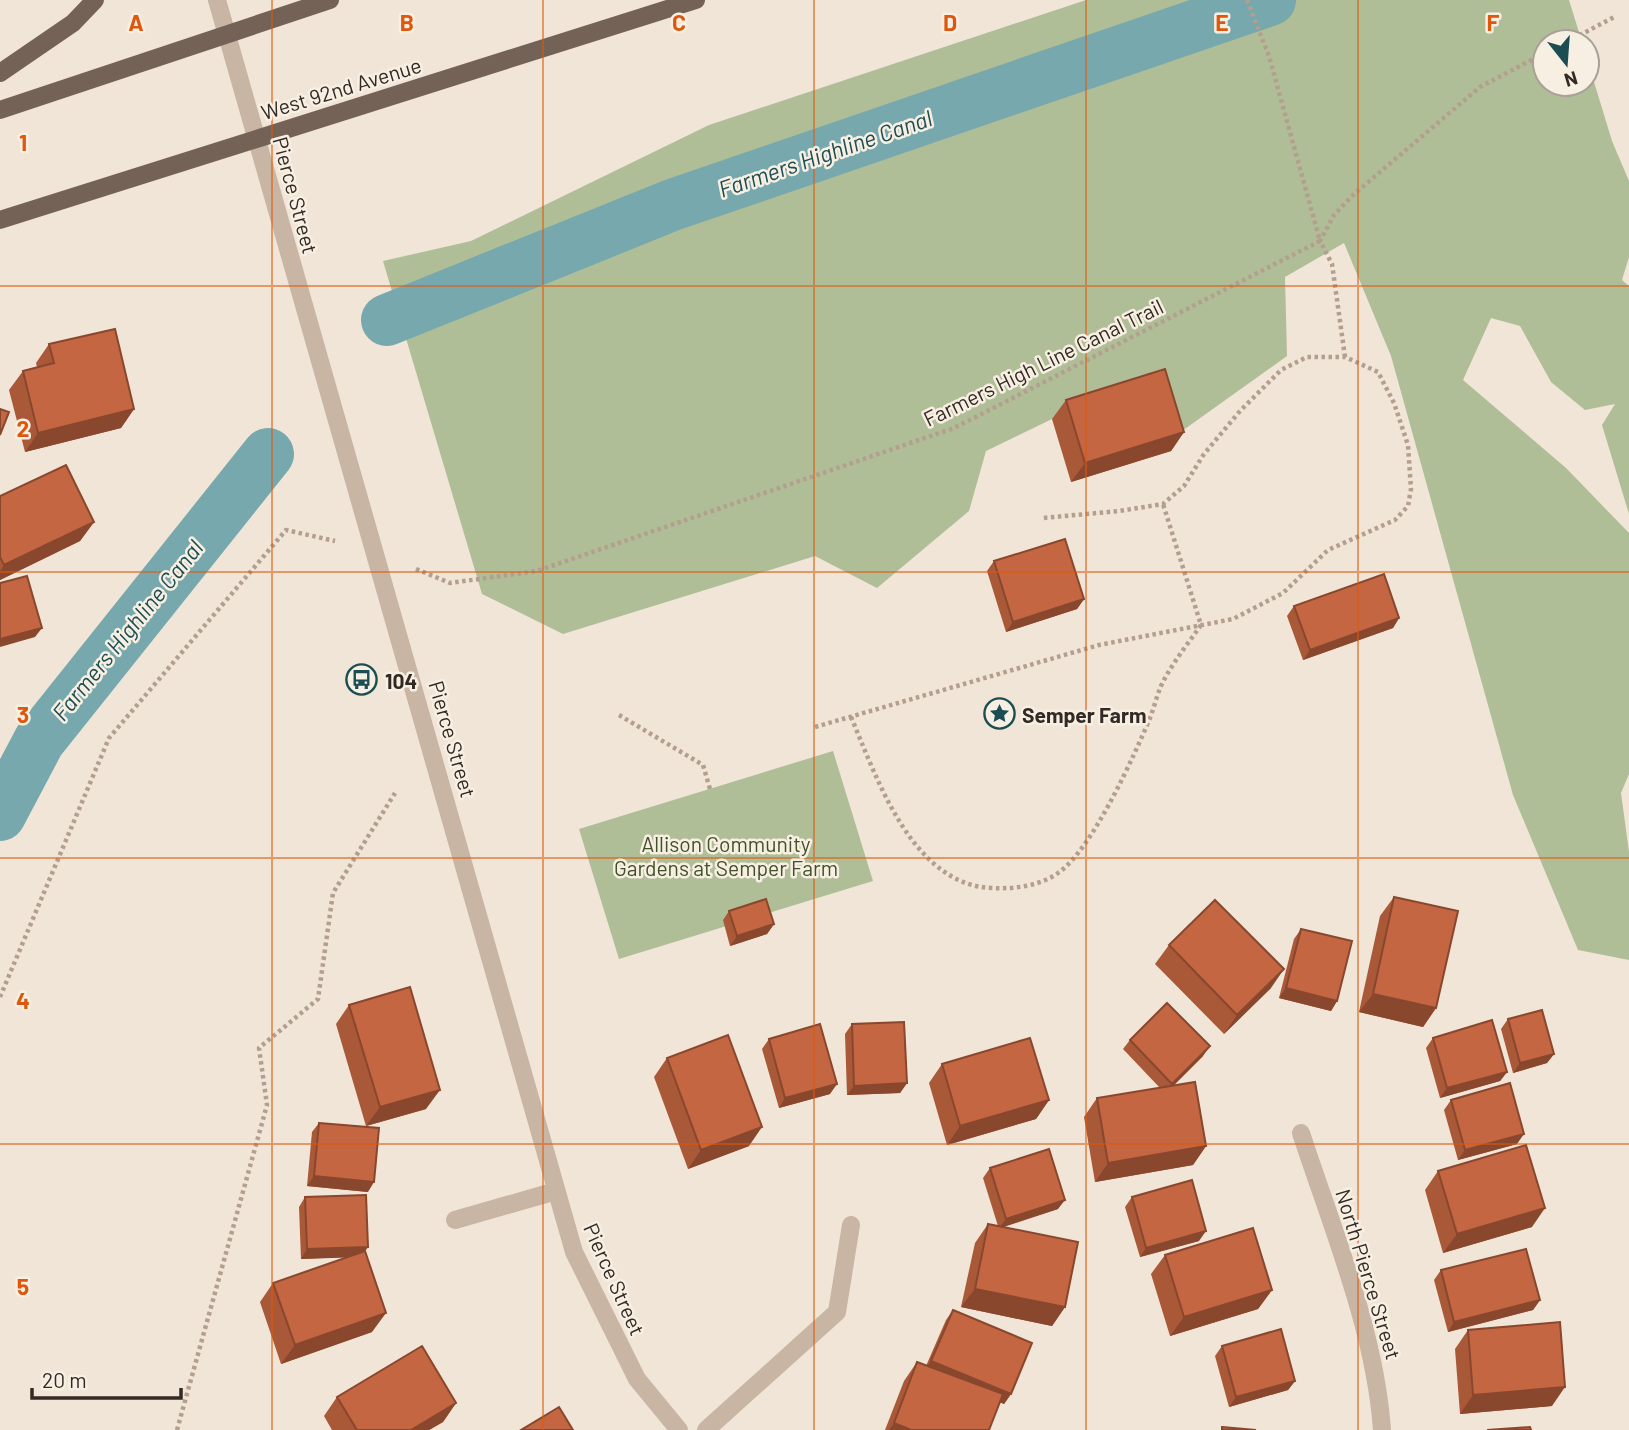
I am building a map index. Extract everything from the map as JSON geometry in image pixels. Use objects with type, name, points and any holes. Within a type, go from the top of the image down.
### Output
[{"type":"main road","points":[[0,73],[73,23],[95,0]]},
{"type":"main road","points":[[0,110],[330,0]]},
{"type":"main road","name":"West 92nd Avenue","points":[[0,220],[696,0]]},
{"type":"street","name":"Pierce Street","points":[[217,0],[574,1252],[637,1379],[679,1430]]},
{"type":"street","name":"North Pierce Street","points":[[1301,1133],[1365,1328],[1380,1395],[1382,1430]]},
{"type":"street","points":[[455,1220],[556,1191]]},
{"type":"street","points":[[706,1430],[837,1312],[850,1225]]},
{"type":"path","points":[[1247,0],[1269,56],[1320,241],[1332,264],[1345,357]]},
{"type":"path","points":[[1593,28],[1616,16]]},
{"type":"path","points":[[1320,241],[1334,215],[1353,195],[1480,87],[1531,60]]},
{"type":"path","name":"Farmers High Line Canal Trail","points":[[450,583],[537,571],[954,428],[1320,241]]},
{"type":"path","points":[[815,727],[1099,645],[1233,618],[1283,593],[1328,550],[1395,520],[1408,506],[1411,489],[1408,446],[1394,403],[1378,372],[1345,357],[1307,357],[1281,370],[1240,411],[1204,454],[1184,486],[1163,504],[1119,512],[1043,518]]},
{"type":"path","points":[[1163,504],[1201,625]]},
{"type":"path","points":[[0,997],[108,738],[286,530],[324,538]]},
{"type":"path","points":[[851,717],[894,811],[926,857],[967,884],[984,888],[1021,888],[1060,872],[1081,848],[1107,809],[1150,718],[1164,679],[1201,625]]},
{"type":"path","points":[[619,715],[703,765],[710,789]]},
{"type":"path","points":[[177,1430],[267,1104],[259,1048],[318,999],[333,893],[395,793]]},
{"type":"green space","points":[[1086,0],[1569,0],[1578,28],[1531,28],[1531,98],[1599,98],[1612,141],[1629,181],[1629,257],[1622,280],[1629,286],[1629,514],[1602,425],[1615,404],[1585,410],[1551,382],[1520,326],[1491,318],[1463,380],[1566,468],[1629,533],[1629,774],[1621,793],[1629,852],[1629,960],[1578,950],[1513,795],[1391,356],[1344,243],[1285,277],[1287,356],[1168,441],[1052,419],[986,451],[969,511],[877,588],[815,556],[563,634],[482,594],[383,261],[471,241],[709,125]]},
{"type":"green space","name":"Allison Community Gardens at Semper Farm","points":[[833,751],[873,881],[619,959],[579,829]]},
{"type":"building","points":[[115,329],[134,409],[38,433],[23,371],[54,363],[49,344]]},
{"type":"building","points":[[1165,369],[1184,432],[1085,463],[1066,400]]},
{"type":"building","points":[[0,409],[9,412],[0,435]]},
{"type":"building","points":[[66,465],[94,522],[4,565],[0,557],[0,496]]},
{"type":"building","points":[[1065,539],[1084,599],[1013,622],[994,561]]},
{"type":"building","points":[[1384,574],[1399,618],[1310,650],[1294,606]]},
{"type":"building","points":[[27,576],[42,628],[0,639],[0,583]]},
{"type":"building","points":[[1394,897],[1458,911],[1436,1008],[1373,994]]},
{"type":"building","points":[[766,899],[774,924],[737,936],[729,911]]},
{"type":"building","points":[[1215,900],[1284,969],[1237,1015],[1169,945]]},
{"type":"building","points":[[1301,929],[1352,941],[1337,1001],[1286,988]]},
{"type":"building","points":[[410,987],[440,1090],[380,1107],[349,1005]]},
{"type":"building","points":[[1167,1003],[1210,1046],[1172,1084],[1130,1040]]},
{"type":"building","points":[[1542,1010],[1554,1054],[1520,1063],[1508,1019]]},
{"type":"building","points":[[1492,1020],[1507,1072],[1447,1088],[1433,1038]]},
{"type":"building","points":[[904,1022],[907,1083],[854,1086],[852,1024]]},
{"type":"building","points":[[820,1024],[837,1084],[785,1098],[769,1039]]},
{"type":"building","points":[[728,1035],[762,1127],[701,1150],[667,1058]]},
{"type":"building","points":[[1030,1038],[1049,1100],[960,1126],[942,1064]]},
{"type":"building","points":[[1195,1082],[1206,1146],[1108,1163],[1097,1098]]},
{"type":"building","points":[[1510,1083],[1524,1134],[1465,1150],[1451,1100]]},
{"type":"building","points":[[319,1123],[379,1128],[374,1182],[314,1176]]},
{"type":"building","points":[[1526,1145],[1545,1208],[1457,1234],[1438,1171]]},
{"type":"building","points":[[1049,1149],[1065,1200],[1006,1219],[990,1168]]},
{"type":"building","points":[[1192,1180],[1206,1231],[1146,1248],[1132,1197]]},
{"type":"building","points":[[366,1195],[368,1247],[307,1249],[305,1197]]},
{"type":"building","points":[[988,1224],[1078,1242],[1065,1307],[975,1289]]},
{"type":"building","points":[[1253,1228],[1272,1290],[1184,1317],[1165,1255]]},
{"type":"building","points":[[1526,1249],[1540,1300],[1454,1322],[1441,1270]]},
{"type":"building","points":[[365,1251],[386,1313],[295,1345],[273,1283]]},
{"type":"building","points":[[953,1310],[1032,1343],[1011,1394],[931,1361]]},
{"type":"building","points":[[1560,1322],[1565,1387],[1473,1395],[1468,1330]]},
{"type":"building","points":[[1281,1329],[1295,1381],[1236,1397],[1222,1346]]},
{"type":"building","points":[[422,1346],[456,1403],[411,1430],[357,1430],[337,1397]]},
{"type":"building","points":[[917,1362],[1003,1394],[989,1430],[911,1430],[894,1423]]},
{"type":"building","points":[[559,1407],[573,1430],[521,1430]]},
{"type":"building","points":[[1222,1427],[1256,1430],[1222,1430]]},
{"type":"building","points":[[1530,1427],[1531,1430],[1487,1430]]},
{"type":"waterway","name":"Farmers Highline Canal","points":[[387,320],[672,205],[1270,0]]},
{"type":"waterway","name":"Farmers Highline Canal","points":[[0,815],[39,741],[268,454]]},
{"type":"place","name":"104","points":[[362,680]]},
{"type":"place","name":"Semper Farm","points":[[999,714]]}]
